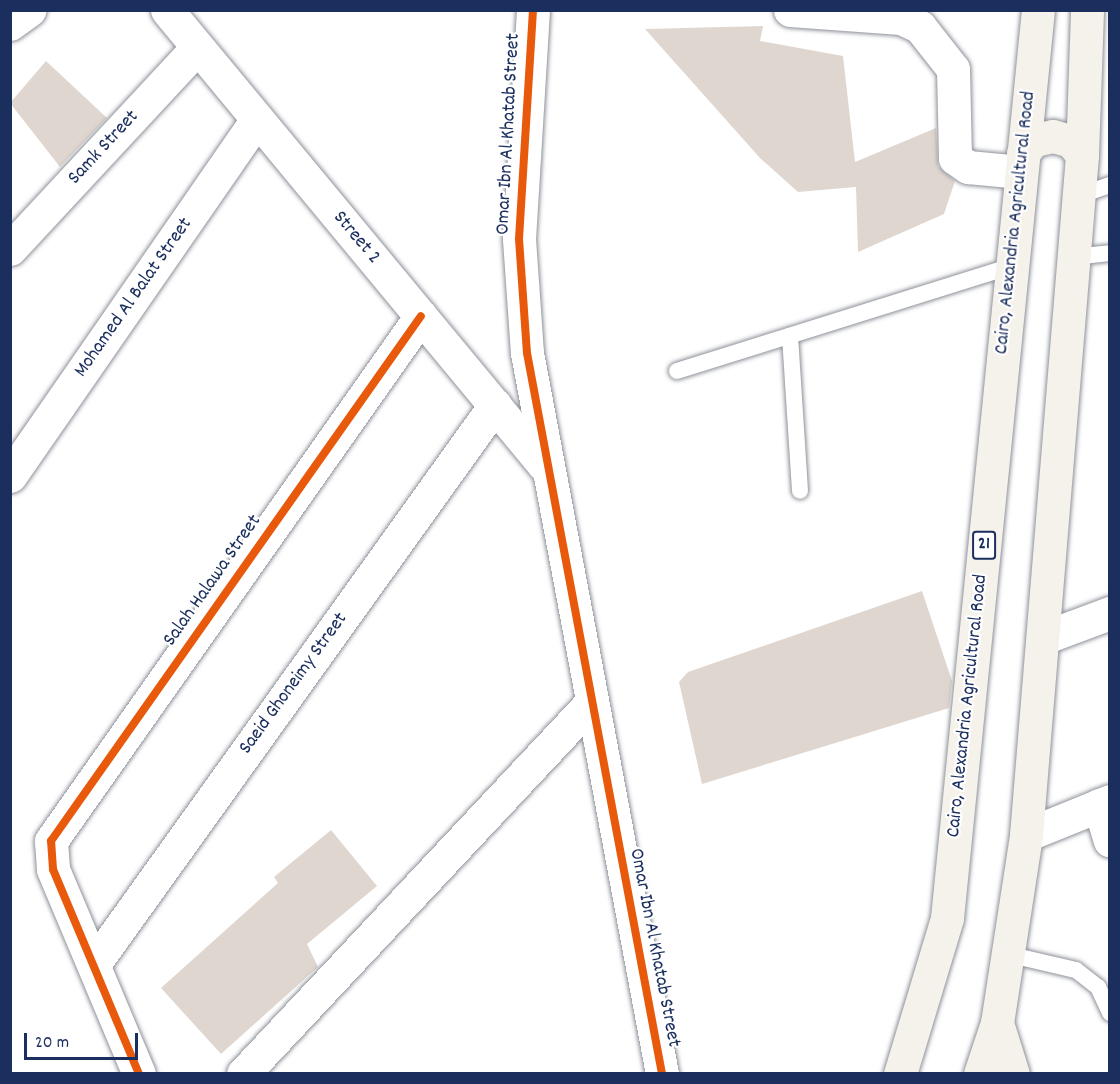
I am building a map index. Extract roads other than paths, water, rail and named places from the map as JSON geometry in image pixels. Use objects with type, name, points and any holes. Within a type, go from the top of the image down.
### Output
[{"type":"main road","name":"Cairo, Alexandria Agricultural Road","points":[[900,1074],[947,918],[1038,10]]},
{"type":"main road","points":[[980,1074],[997,1023],[1026,835],[1082,155],[1087,10]]},
{"type":"main road","points":[[1022,163],[1034,140],[1053,136],[1071,141],[1082,155]]},
{"type":"main road","points":[[997,1023],[1013,1074]]},
{"type":"street","points":[[10,24],[29,10]]},
{"type":"street","name":"Street 2","points":[[166,10],[545,466]]},
{"type":"street","name":"Omar Ibn Al Khatab Street","points":[[533,10],[519,239],[527,353],[545,466],[589,705],[662,1074]]},
{"type":"street","points":[[790,10],[901,18],[920,27],[953,69],[956,158],[968,167],[1022,163]]},
{"type":"street","name":"Samk Street","points":[[16,232],[197,48]]},
{"type":"street","name":"Mohamed Al Balat Street","points":[[10,476],[257,119]]},
{"type":"street","name":"Salah Halawa Street","points":[[94,964],[53,869],[49,850],[55,832],[421,316]]},
{"type":"street","name":"Saeid Ghoneimy Street","points":[[94,964],[495,405]]},
{"type":"street","points":[[1043,638],[1110,612]]},
{"type":"street","points":[[243,1074],[589,705]]},
{"type":"street","points":[[1026,835],[1104,803],[1110,840]]},
{"type":"street","points":[[94,964],[139,1074]]},
{"type":"lane","points":[[1078,196],[1110,185]]},
{"type":"lane","points":[[1073,257],[1110,253]]},
{"type":"lane","points":[[677,371],[1012,266]]},
{"type":"lane","points":[[790,336],[800,492]]},
{"type":"lane","points":[[1007,954],[1076,970],[1098,987],[1110,1013]]}]
